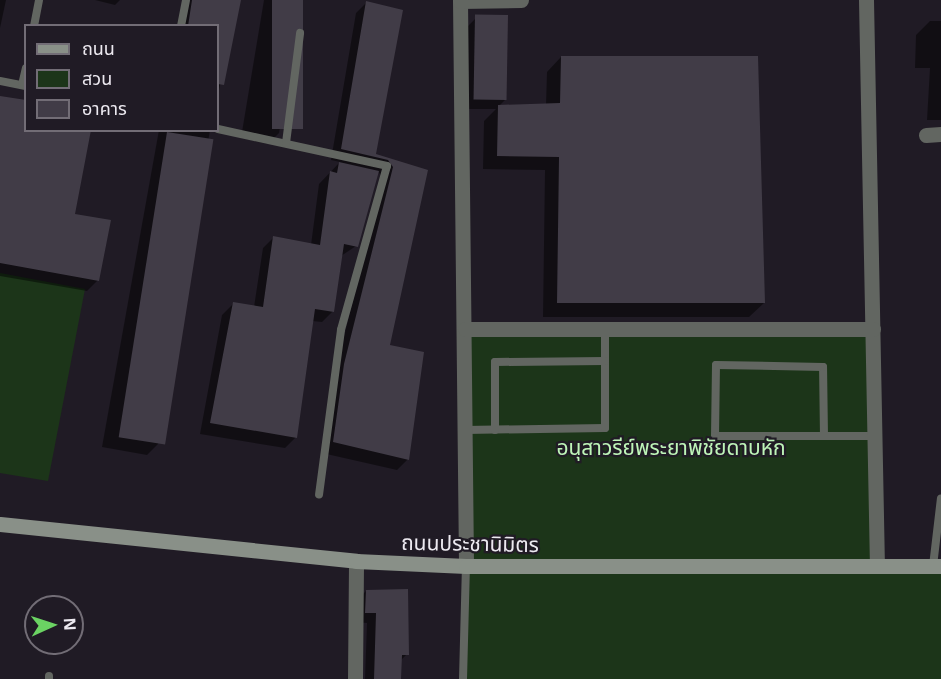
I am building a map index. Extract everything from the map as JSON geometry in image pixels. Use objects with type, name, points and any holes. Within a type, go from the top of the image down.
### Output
[{"type":"main road","name":"ถนนประชานิมิตร","points":[[0,524],[356,561],[465,566],[937,566]]},
{"type":"street","points":[[465,566],[465,328],[460,1],[521,0]]},
{"type":"street","points":[[866,0],[877,566]]},
{"type":"street","points":[[465,328],[873,329]]},
{"type":"street","points":[[355,679],[356,561]]},
{"type":"lane","points":[[34,24],[39,0]]},
{"type":"lane","points":[[181,24],[186,0]]},
{"type":"lane","points":[[286,143],[300,33]]},
{"type":"lane","points":[[0,81],[24,86]]},
{"type":"lane","points":[[219,129],[387,166],[340,330],[319,495]]},
{"type":"lane","points":[[465,430],[605,428],[605,329]]},
{"type":"lane","points":[[495,430],[495,362],[605,361]]},
{"type":"lane","points":[[824,435],[823,367],[716,365],[715,436],[874,436]]},
{"type":"lane","points":[[937,566],[941,498]]},
{"type":"lane","points":[[463,679],[465,566]]},
{"type":"green space","points":[[0,273],[85,289],[48,481],[0,473]]},
{"type":"green space","name":"อนุสาวรีย์พระยาพิชัยดาบหัก","points":[[465,329],[873,329],[877,566],[941,566],[941,679],[463,679]]},
{"type":"building","points":[[192,0],[241,0],[224,85],[219,84],[219,24],[188,24]]},
{"type":"building","points":[[272,0],[303,0],[303,129],[272,129]]},
{"type":"building","points":[[366,1],[403,10],[376,154],[428,170],[390,345],[424,352],[409,460],[333,442],[344,364],[393,167],[388,160],[341,149]]},
{"type":"building","points":[[475,14],[508,15],[507,100],[474,99]]},
{"type":"building","points":[[561,56],[758,56],[765,303],[557,303],[559,157],[497,156],[498,105],[560,103]]},
{"type":"building","points":[[0,96],[24,100],[24,132],[91,132],[75,214],[111,220],[99,281],[0,263]]},
{"type":"building","points":[[167,132],[213,139],[165,445],[119,437]]},
{"type":"building","points":[[339,162],[379,171],[358,247],[344,244],[334,312],[315,309],[297,438],[210,423],[233,302],[263,307],[273,236],[320,245],[330,171],[337,173]]},
{"type":"building","points":[[408,589],[409,655],[402,655],[401,679],[374,679],[376,613],[365,613],[366,590]]}]
